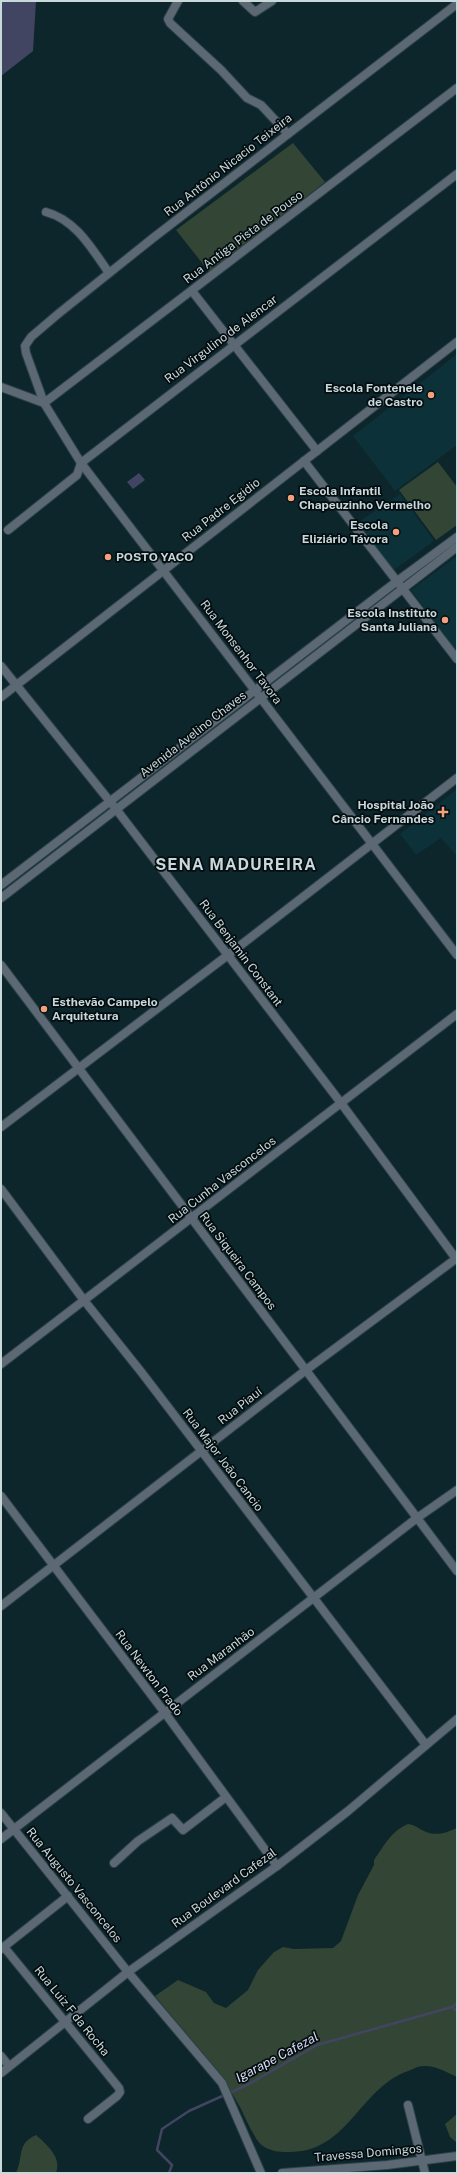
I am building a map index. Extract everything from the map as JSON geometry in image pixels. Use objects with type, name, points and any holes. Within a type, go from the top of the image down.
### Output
[{"type":"street","points":[[178,1],[168,18],[170,23],[221,70],[247,98],[261,105],[288,134]]},
{"type":"street","points":[[243,1],[256,12],[272,1]]},
{"type":"street","name":"Rua Antônio Nicacio Teixeira","points":[[26,353],[25,346],[31,338],[109,273],[457,4]]},
{"type":"street","name":"Rua Antiga Pista de Pouso","points":[[44,403],[457,88]]},
{"type":"street","name":"Rua Virgulino de Alencar","points":[[8,530],[77,475],[81,463],[457,174]]},
{"type":"street","points":[[46,212],[63,218],[72,225],[109,273]]},
{"type":"street","points":[[192,291],[317,451]]},
{"type":"street","name":"Rua Padre Egidio","points":[[1,697],[457,342]]},
{"type":"street","name":"Rua Monsenhor Tavora","points":[[26,353],[44,403],[81,463],[457,954]]},
{"type":"street","points":[[4,388],[44,403]]},
{"type":"street","points":[[304,461],[457,659]]},
{"type":"street","name":"Avenida Avelino Chaves","points":[[1,885],[254,690],[457,537]]},
{"type":"street","name":"Avenida Avelino Chaves","points":[[1,898],[260,697],[403,590],[457,547]]},
{"type":"street","name":"Rua Benjamin Constant","points":[[1,666],[116,809],[341,1103],[457,1259]]},
{"type":"street","points":[[1,1127],[78,1067],[228,955],[457,778]]},
{"type":"street","name":"Rua Siqueira Campos","points":[[1,965],[457,1571]]},
{"type":"street","name":"Rua Cunha Vasconcelos","points":[[1,1364],[83,1299],[191,1219],[457,1014]]},
{"type":"street","name":"Rua Major João Cancio","points":[[1,1189],[83,1299],[202,1451],[426,1745]]},
{"type":"street","name":"Rua Piauí","points":[[1,1606],[52,1565],[306,1370],[457,1259]]},
{"type":"street","name":"Rua Maranhão","points":[[1,1839],[314,1599],[417,1518],[457,1490]]},
{"type":"street","name":"Rua Newton Prado","points":[[1,1496],[165,1713],[277,1866]]},
{"type":"street","name":"Rua Boulevard Cafezal","points":[[1,2073],[65,2020],[128,1972],[277,1866],[348,1811],[457,1719]]},
{"type":"street","points":[[114,1863],[138,1841],[172,1818],[183,1830],[226,1797]]},
{"type":"street","name":"Rua Augusto Vasconcelos","points":[[1,1813],[128,1972],[222,2082],[238,2116],[261,2173]]},
{"type":"street","points":[[3,1948],[68,1896]]},
{"type":"street","name":"Rua Luiz F da Rocha","points":[[3,1948],[65,2020],[111,2077],[120,2092],[88,2119]]},
{"type":"street","points":[[1,2056],[9,2066]]},
{"type":"street","points":[[408,2105],[425,2173]]},
{"type":"street","name":"Travessa Domingos","points":[[282,2173],[345,2170],[457,2156]]},
{"type":"shaded area","points":[[1,1],[36,1],[33,51],[1,76]]},
{"type":"shaded area","name":"Escola Fontenele de Castro","points":[[457,354],[457,445],[395,491],[353,436]]},
{"type":"shaded area","points":[[139,473],[145,480],[133,489],[127,482]]},
{"type":"shaded area","name":"Escola Eliziário Távora","points":[[400,494],[434,541],[394,570],[357,523]]},
{"type":"shaded area","name":"Escola Instituto Santa Juliana","points":[[457,556],[457,651],[411,590]]},
{"type":"shaded area","name":"Hospital João Câncio Fernandes","points":[[457,789],[457,856],[441,838],[416,855],[400,834]]},
{"type":"green space","points":[[293,143],[325,182],[210,273],[176,230]]},
{"type":"green space","points":[[438,462],[457,487],[457,525],[436,540],[399,490]]},
{"type":"green space","points":[[408,1824],[434,1834],[445,1833],[457,1828],[457,2077],[440,2069],[421,2066],[391,2080],[364,2105],[339,2132],[325,2143],[308,2150],[284,2152],[269,2149],[263,2146],[257,2139],[222,2078],[155,1996],[178,1980],[206,1992],[214,2003],[226,2008],[248,1990],[258,1970],[274,1952],[283,1947],[294,1949],[333,1948],[341,1941],[358,1895],[374,1865],[374,1860],[392,1835]]},
{"type":"green space","points":[[457,2114],[457,2143],[450,2137],[445,2124]]},
{"type":"green space","points":[[36,2135],[49,2147],[55,2157],[57,2162],[56,2173],[16,2173],[23,2146]]},
{"type":"waterway","name":"Igarape Cafezal","points":[[452,2007],[457,2003]]},
{"type":"waterway","name":"Igarape Cafezal","points":[[169,2173],[172,2165],[157,2150],[162,2129],[189,2111],[249,2084],[317,2045],[452,2007],[457,2011]]},
{"type":"place","name":"Escola Fontenele de Castro","points":[[431,395]]},
{"type":"place","name":"Escola Infantil Chapeuzinho Vermelho","points":[[291,498]]},
{"type":"place","name":"Escola Eliziário Távora","points":[[396,532]]},
{"type":"place","name":"POSTO YACO","points":[[108,557]]},
{"type":"place","name":"Escola Instituto Santa Juliana","points":[[445,620]]},
{"type":"place","name":"Hospital João Câncio Fernandes","points":[[443,812]]},
{"type":"place","name":"Esthevão Campelo Arquitetura","points":[[44,1009]]},
{"type":"district","name":"SENA MADUREIRA","points":[[236,864]]}]
